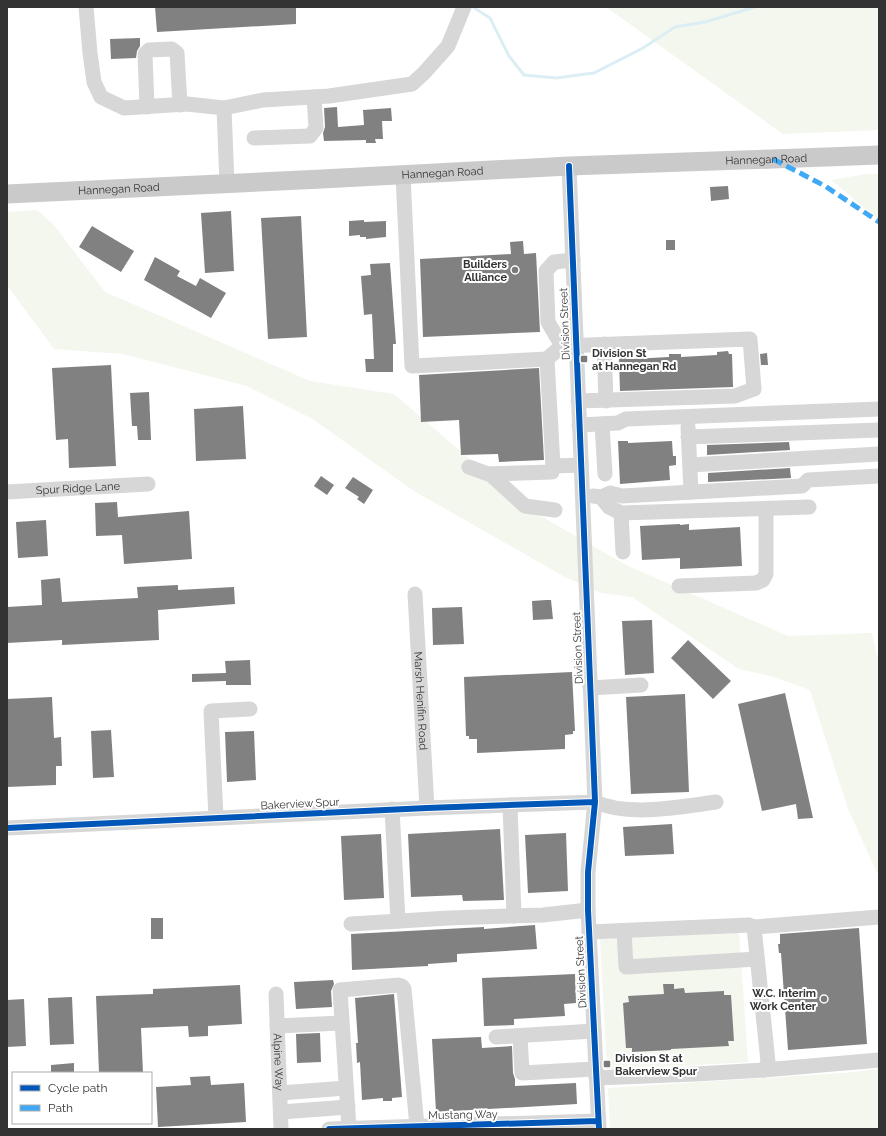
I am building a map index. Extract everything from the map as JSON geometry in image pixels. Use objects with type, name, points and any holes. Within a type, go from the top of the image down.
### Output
[{"type":"main road","name":"Hannegan Road","points":[[7,194],[569,166],[773,160],[879,154]]},
{"type":"street","points":[[86,7],[94,82],[101,97],[124,108],[180,105],[224,108],[262,100],[329,96],[412,84],[448,46],[464,7]]},
{"type":"street","points":[[147,107],[145,54],[149,50],[172,49],[177,53],[180,105]]},
{"type":"street","points":[[254,138],[310,136],[316,128],[314,97]]},
{"type":"street","points":[[224,108],[227,184]]},
{"type":"street","name":"Division Street","points":[[569,166],[573,260],[569,346],[578,401],[595,802],[588,872],[588,910],[598,1125]]},
{"type":"street","points":[[403,175],[412,366],[547,359],[569,346],[750,338],[754,389],[735,396],[578,401]]},
{"type":"street","points":[[569,346],[548,322],[546,271],[554,262],[573,260]]},
{"type":"street","points":[[604,344],[606,401]]},
{"type":"street","points":[[469,467],[490,474],[552,472],[554,466],[547,359]]},
{"type":"street","points":[[579,425],[618,423],[626,419],[879,409]]},
{"type":"street","points":[[688,417],[691,492]]},
{"type":"street","points":[[602,424],[605,474]]},
{"type":"street","points":[[688,437],[879,430]]},
{"type":"street","points":[[690,465],[879,454]]},
{"type":"street","points":[[802,486],[803,459]]},
{"type":"street","points":[[554,466],[581,465]]},
{"type":"street","points":[[490,474],[525,506],[554,510]]},
{"type":"street","points":[[601,498],[610,493],[622,496],[802,486],[808,480],[879,476]]},
{"type":"street","name":"Spur Ridge Lane","points":[[7,492],[148,484]]},
{"type":"street","points":[[582,494],[601,498],[609,507],[621,513],[809,507]]},
{"type":"street","points":[[679,586],[756,583],[763,580],[766,574],[766,509]]},
{"type":"street","points":[[621,513],[623,552]]},
{"type":"street","name":"Marsh Henifin Road","points":[[415,594],[427,808]]},
{"type":"street","points":[[590,688],[641,685]]},
{"type":"street","points":[[216,818],[211,711],[250,709]]},
{"type":"street","name":"Bakerview Spur","points":[[7,828],[427,808],[595,802],[604,806],[641,810],[679,808],[716,802]]},
{"type":"street","points":[[510,805],[514,916]]},
{"type":"street","points":[[392,810],[398,921]]},
{"type":"street","points":[[351,924],[449,918],[543,915],[588,910]]},
{"type":"street","points":[[589,932],[749,924],[754,927],[879,917]]},
{"type":"street","points":[[754,927],[768,1062],[764,1070]]},
{"type":"street","points":[[624,931],[626,967],[757,959]]},
{"type":"street","points":[[349,1128],[340,990],[399,985],[404,989],[417,1126]]},
{"type":"street","name":"Alpine Way","points":[[276,994],[281,1129]]},
{"type":"street","points":[[277,1026],[341,1023]]},
{"type":"street","points":[[496,1037],[594,1031]]},
{"type":"street","points":[[520,1036],[522,1073],[696,1074],[879,1060]]},
{"type":"street","points":[[280,1092],[346,1088]]},
{"type":"street","points":[[281,1112],[348,1107]]},
{"type":"street","name":"Mustang Way","points":[[329,1129],[417,1126],[598,1125]]},
{"type":"shaded area","points":[[606,7],[879,7],[879,130],[783,134]]},
{"type":"shaded area","points":[[866,174],[879,174],[879,220],[831,180]]},
{"type":"shaded area","points":[[37,210],[53,224],[105,292],[310,381],[394,394],[525,507],[626,565],[788,636],[872,633],[879,664],[879,877],[848,809],[810,690],[771,676],[739,669],[632,597],[601,593],[565,577],[414,491],[311,418],[247,386],[123,354],[54,349],[7,285],[7,212]]},
{"type":"shaded area","points":[[739,931],[748,1062],[607,1070],[600,939]]},
{"type":"shaded area","points":[[879,1069],[879,1129],[610,1129],[608,1088],[844,1073]]},
{"type":"building","points":[[155,7],[296,7],[296,24],[157,32]]},
{"type":"building","points":[[140,38],[140,46],[137,51],[136,58],[111,59],[110,39]]},
{"type":"building","points":[[337,107],[338,127],[364,125],[363,110],[391,108],[392,121],[382,121],[383,139],[375,139],[376,143],[366,143],[366,140],[324,141],[324,108]]},
{"type":"building","points":[[728,186],[729,199],[711,201],[710,187]]},
{"type":"building","points":[[231,211],[234,271],[205,273],[201,213]]},
{"type":"building","points":[[301,216],[307,337],[268,339],[261,218]]},
{"type":"building","points":[[364,220],[364,222],[386,221],[386,237],[366,239],[366,237],[360,237],[360,235],[349,236],[349,221]]},
{"type":"building","points":[[92,226],[134,251],[121,272],[79,247]]},
{"type":"building","points":[[666,240],[675,240],[675,250],[666,250]]},
{"type":"building","points":[[523,241],[524,254],[536,253],[540,332],[423,337],[420,259],[511,254],[510,242]]},
{"type":"building","points":[[155,257],[180,271],[177,276],[196,286],[200,278],[226,293],[211,318],[144,280]]},
{"type":"building","points":[[390,263],[396,344],[393,344],[393,372],[366,372],[365,359],[374,359],[372,314],[364,315],[361,276],[371,275],[370,264]]},
{"type":"building","points":[[728,351],[729,354],[732,354],[733,387],[620,391],[620,356],[632,356],[632,359],[669,357],[669,354],[681,354],[681,357],[717,355],[717,352]]},
{"type":"building","points":[[767,353],[768,365],[761,365],[760,354]]},
{"type":"building","points":[[111,365],[116,466],[69,468],[68,439],[56,440],[52,368]]},
{"type":"building","points":[[539,368],[544,460],[499,462],[498,454],[461,455],[459,420],[421,422],[419,375]]},
{"type":"building","points":[[149,392],[151,440],[138,440],[137,426],[132,426],[130,393]]},
{"type":"building","points":[[243,406],[246,459],[196,461],[194,409]]},
{"type":"building","points":[[618,441],[628,441],[628,443],[672,441],[673,456],[676,456],[676,465],[669,466],[670,480],[620,484]]},
{"type":"building","points":[[789,442],[790,450],[707,455],[707,445]]},
{"type":"building","points":[[790,468],[791,478],[708,482],[708,473]]},
{"type":"building","points":[[321,476],[334,485],[327,495],[314,486]]},
{"type":"building","points":[[353,477],[373,490],[364,504],[357,499],[359,497],[345,488]]},
{"type":"building","points":[[117,502],[118,517],[189,511],[192,559],[124,564],[122,535],[96,536],[95,503]]},
{"type":"building","points":[[46,520],[48,556],[18,558],[16,522]]},
{"type":"building","points":[[689,524],[689,530],[740,527],[742,566],[680,569],[680,558],[642,560],[640,526]]},
{"type":"building","points":[[60,578],[62,602],[138,598],[137,587],[178,585],[178,590],[234,587],[235,604],[158,610],[159,640],[62,645],[62,640],[7,643],[7,607],[42,605],[41,580]]},
{"type":"building","points":[[551,600],[553,619],[533,620],[532,601]]},
{"type":"building","points":[[462,607],[464,644],[433,645],[432,608]]},
{"type":"building","points":[[652,620],[654,673],[625,675],[622,621]]},
{"type":"building","points":[[688,640],[731,681],[713,699],[671,658]]},
{"type":"building","points":[[250,660],[251,685],[226,685],[226,681],[192,682],[192,674],[226,673],[225,661]]},
{"type":"building","points":[[572,672],[575,731],[573,731],[573,734],[565,735],[565,749],[477,753],[477,739],[469,739],[469,736],[466,736],[464,677]]},
{"type":"building","points":[[785,693],[813,818],[798,819],[796,804],[762,811],[738,704]]},
{"type":"building","points":[[685,694],[689,792],[631,794],[626,697]]},
{"type":"building","points":[[52,697],[54,738],[61,737],[62,766],[56,766],[56,785],[7,787],[7,699]]},
{"type":"building","points":[[111,730],[114,777],[93,778],[91,731]]},
{"type":"building","points":[[254,731],[256,780],[227,782],[225,732]]},
{"type":"building","points":[[672,824],[674,854],[625,856],[623,827]]},
{"type":"building","points":[[500,829],[504,900],[463,901],[462,895],[411,897],[408,834]]},
{"type":"building","points":[[566,833],[568,891],[528,893],[525,835]]},
{"type":"building","points":[[381,834],[384,898],[344,900],[341,836]]},
{"type":"building","points":[[151,918],[163,918],[163,939],[151,939]]},
{"type":"building","points":[[535,925],[537,949],[457,954],[457,962],[428,964],[428,966],[352,970],[351,934],[484,927],[484,929]]},
{"type":"building","name":"W.C. Interim Work Center","points":[[859,928],[867,1044],[788,1050],[781,953],[779,953],[778,944],[780,944],[780,934]]},
{"type":"building","points":[[575,974],[576,1003],[564,1004],[565,1016],[514,1019],[514,1025],[484,1026],[482,978]]},
{"type":"building","points":[[333,980],[334,984],[331,991],[332,1007],[296,1009],[294,982]]},
{"type":"building","points":[[663,984],[674,984],[674,989],[684,988],[685,993],[724,991],[724,995],[731,995],[734,1041],[728,1041],[729,1046],[671,1050],[632,1052],[632,1048],[626,1048],[623,1003],[629,1002],[628,996],[664,994]]},
{"type":"building","points":[[240,985],[242,1024],[208,1026],[208,1036],[189,1037],[188,1026],[141,1028],[143,1072],[99,1072],[96,996],[153,994],[153,989]]},
{"type":"building","points":[[394,994],[402,1097],[392,1098],[392,1101],[383,1101],[383,1098],[362,1100],[360,1062],[357,1063],[356,1043],[358,1043],[355,998]]},
{"type":"building","points":[[72,997],[74,1044],[50,1045],[48,998]]},
{"type":"building","points":[[24,999],[26,1046],[7,1047],[7,1000]]},
{"type":"building","points":[[320,1033],[321,1062],[297,1063],[296,1034]]},
{"type":"building","points":[[481,1037],[482,1048],[512,1046],[515,1086],[576,1083],[577,1104],[436,1112],[432,1039]]},
{"type":"building","points":[[74,1063],[74,1072],[51,1072],[51,1065]]},
{"type":"building","points":[[210,1076],[211,1085],[244,1083],[246,1122],[158,1127],[156,1087],[191,1085],[190,1077]]},
{"type":"waterway","points":[[473,7],[490,18],[509,56],[524,75],[556,78],[594,73],[643,48],[675,27],[705,22],[755,7]]},
{"type":"marked path","points":[[773,159],[825,186],[879,222]]},
{"type":"cycle path","points":[[569,166],[595,802],[588,872],[588,910],[599,1129]]},
{"type":"cycle path","points":[[7,828],[427,808],[595,802]]},
{"type":"cycle path","points":[[329,1129],[598,1121]]},
{"type":"place","name":"Builders Alliance","points":[[515,270]]},
{"type":"place","name":"Division St at Hannegan Rd","points":[[584,359]]},
{"type":"place","name":"W.C. Interim Work Center","points":[[824,999]]},
{"type":"place","name":"Division St at Bakerview Spur","points":[[607,1064]]}]
